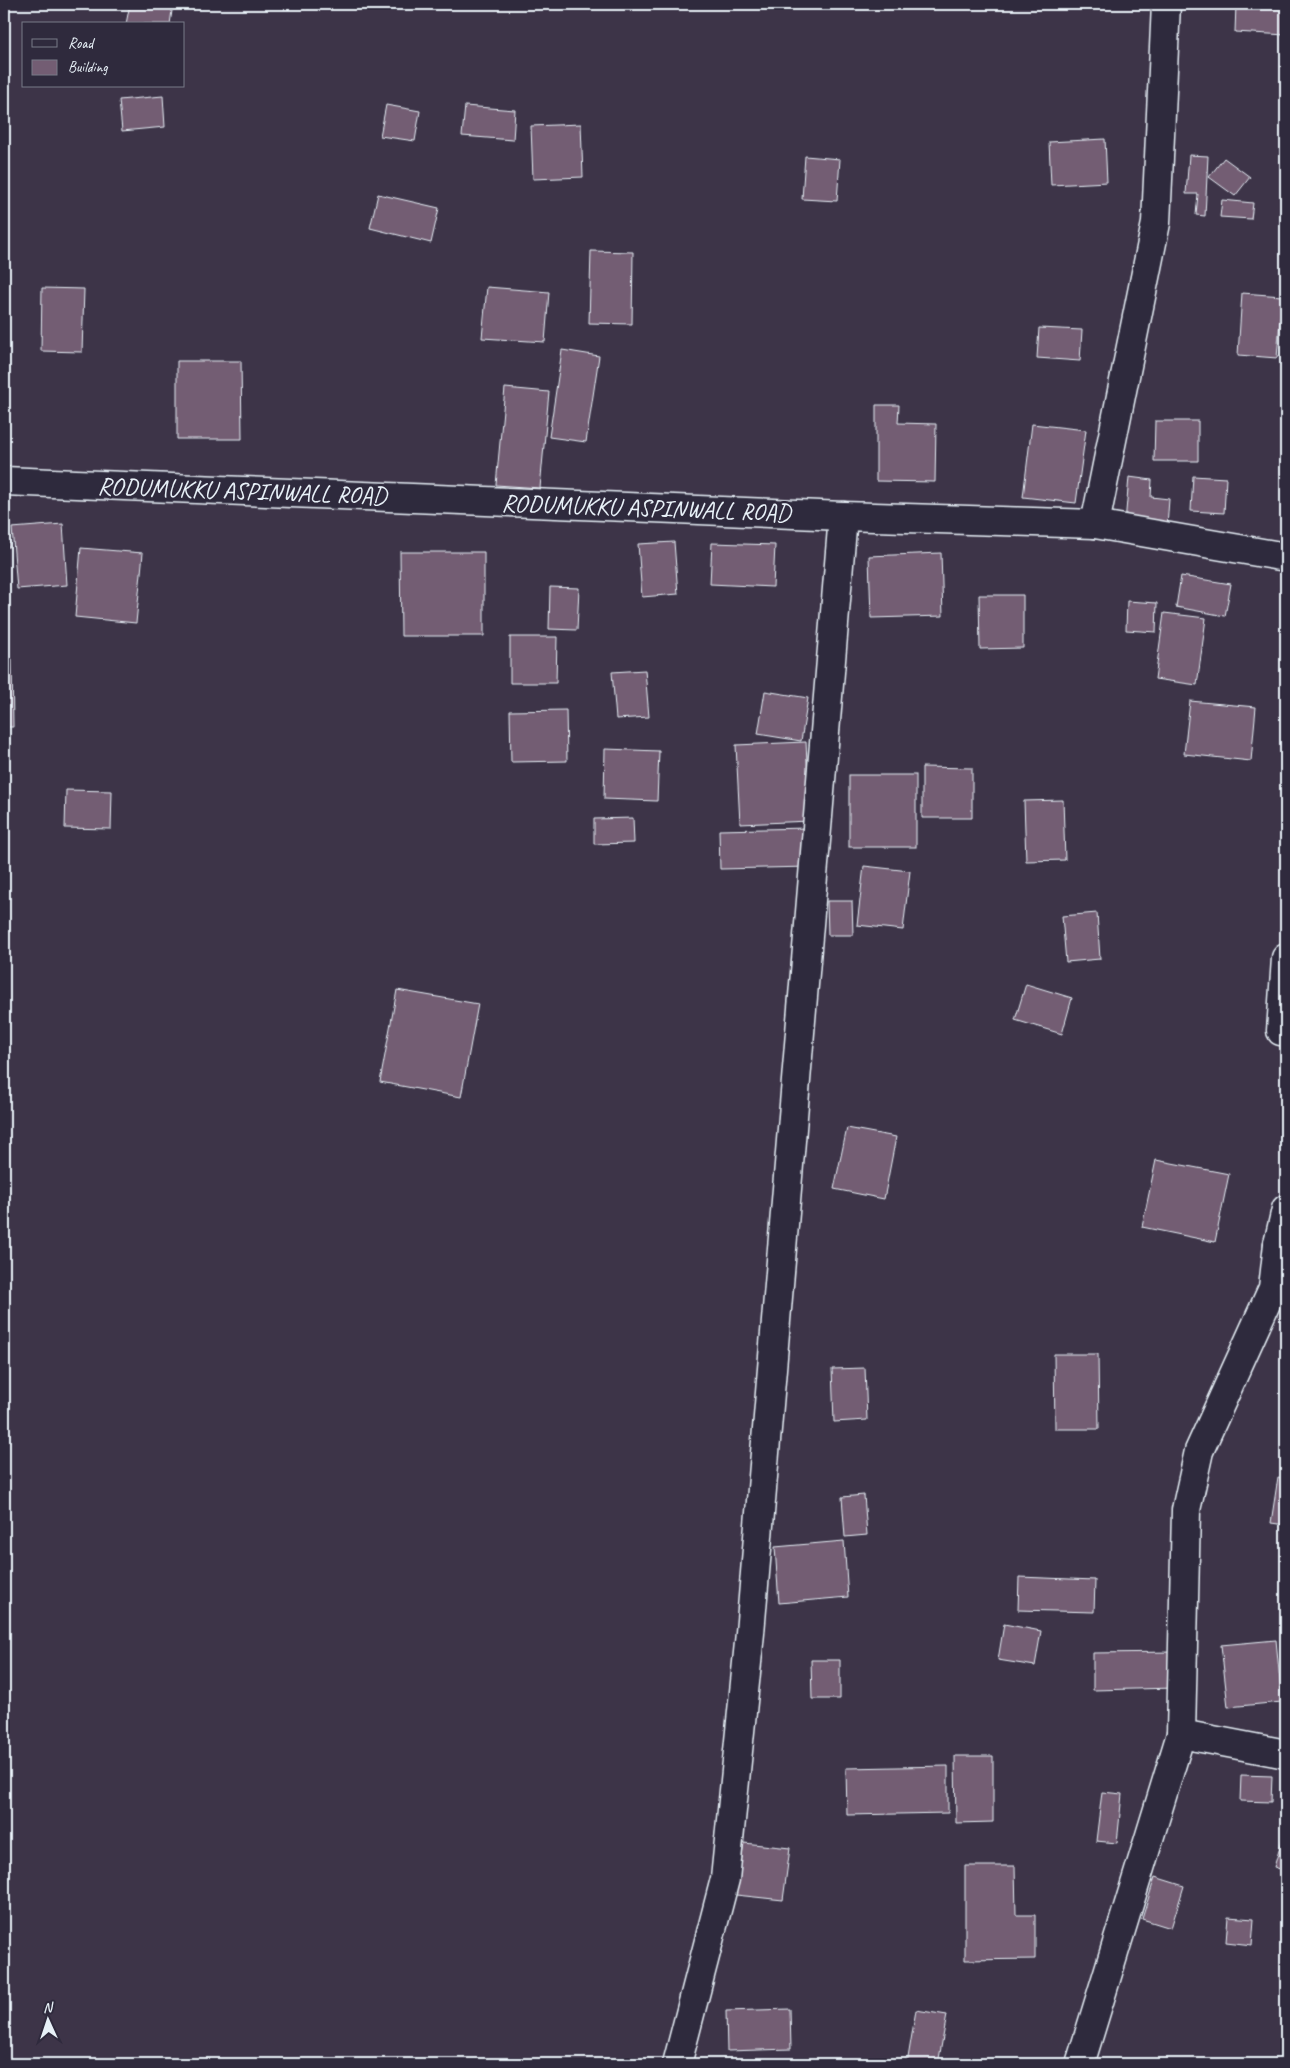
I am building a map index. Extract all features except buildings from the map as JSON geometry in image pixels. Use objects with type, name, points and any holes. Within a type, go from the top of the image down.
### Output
[{"type":"street","points":[[1095,524],[1156,223],[1166,4]]},
{"type":"street","name":"RODUMUKKU ASPINWALL ROAD","points":[[4,481],[843,516],[1095,524],[1286,557]]},
{"type":"street","points":[[677,2064],[725,1879],[751,1623],[843,516]]},
{"type":"street","points":[[1286,958],[1281,1031],[1286,1032]]},
{"type":"street","points":[[1080,2064],[1181,1734],[1186,1510],[1199,1451],[1273,1288],[1282,1245],[1286,1209]]},
{"type":"street","points":[[1181,1734],[1286,1754]]}]
